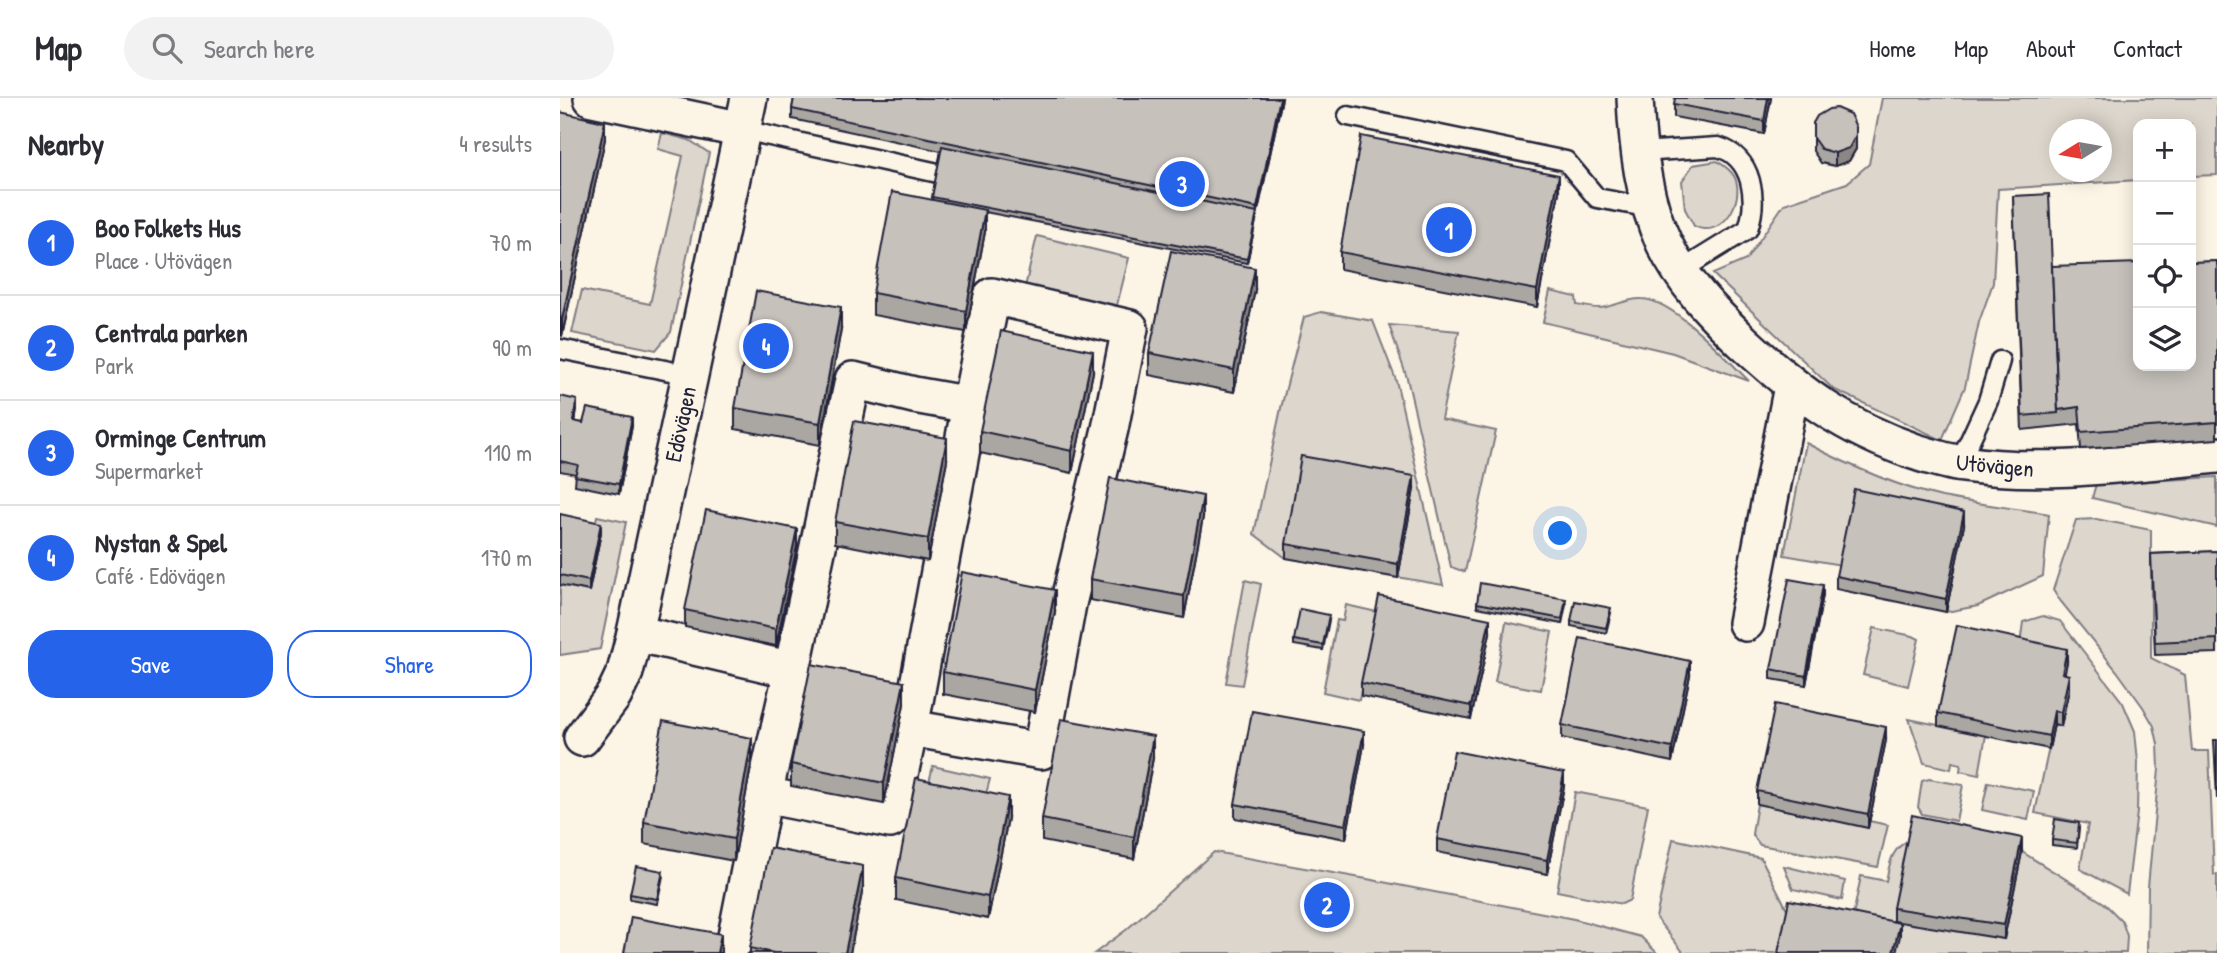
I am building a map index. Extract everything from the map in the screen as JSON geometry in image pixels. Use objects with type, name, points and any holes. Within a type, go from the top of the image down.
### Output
[{"type":"street","points":[[592,98],[746,114]]},
{"type":"street","name":"Utövägen","points":[[1635,98],[1640,152],[1651,208],[1664,244],[1680,271],[1703,304],[1791,386],[1845,422],[1904,448],[1959,464],[2007,470],[2070,469],[2217,455]]},
{"type":"street","name":"Edövägen","points":[[582,738],[614,695],[625,672],[746,114]]},
{"type":"street","points":[[764,795],[890,820],[910,729],[992,296],[1130,328],[1110,429],[1068,604],[1041,751],[910,729]]},
{"type":"street","points":[[735,941],[853,380],[970,405]]},
{"type":"street","points":[[1746,623],[1791,386]]},
{"type":"street","points":[[635,633],[792,670]]},
{"type":"lane","points":[[746,114],[938,173]]},
{"type":"lane","points":[[1348,116],[1566,161],[1597,198],[1651,208]]},
{"type":"lane","points":[[1640,152],[1718,147],[1727,150],[1741,162],[1751,181],[1753,206],[1748,229],[1680,271]]},
{"type":"lane","points":[[560,349],[690,375]]},
{"type":"lane","points":[[1959,464],[1988,401],[2000,361]]},
{"type":"shaded area","points":[[1882,98],[2217,98],[2217,175],[2196,176],[2196,119],[2133,119],[2133,180],[2112,182],[2112,119],[2049,119],[2049,182],[2107,182],[1998,189],[1993,283],[1979,322],[1965,387],[1942,440],[1833,389],[1713,274],[1746,260],[1784,204],[1847,183],[1869,164]]},
{"type":"shaded area","points":[[662,133],[689,140],[709,153],[671,332],[656,350],[572,333],[582,290],[650,304],[683,156],[658,149]]},
{"type":"shaded area","points":[[1717,161],[1734,176],[1737,184],[1736,202],[1727,218],[1720,224],[1701,229],[1694,226],[1685,209],[1682,181],[1693,165]]},
{"type":"shaded area","points":[[1037,236],[1129,258],[1116,309],[1025,287]]},
{"type":"shaded area","points":[[1550,291],[1576,297],[1577,305],[1594,308],[1636,299],[1655,302],[1684,319],[1749,381],[1673,353],[1543,322]]},
{"type":"shaded area","points":[[1321,312],[1373,321],[1396,380],[1443,585],[1286,558],[1254,534],[1304,317]]},
{"type":"shaded area","points":[[1389,325],[1459,331],[1441,419],[1496,431],[1465,572],[1451,567],[1407,378]]},
{"type":"shaded area","points":[[1806,443],[1872,474],[1924,492],[2049,514],[2043,576],[1978,606],[1946,612],[1964,525],[1841,565],[1784,555]]},
{"type":"shaded area","points":[[2217,477],[2217,527],[2092,498],[2096,484]]},
{"type":"shaded area","points":[[597,516],[626,522],[600,649],[560,655],[560,585],[589,591],[601,533],[594,531]]},
{"type":"shaded area","points":[[2096,519],[2151,530],[2151,658],[2185,675],[2192,751],[2209,751],[2214,875],[2217,875],[2217,953],[2147,953],[2148,887],[2159,769],[2154,726],[2117,671],[2053,590],[2076,520]]},
{"type":"shaded area","points":[[1245,580],[1261,584],[1242,685],[1226,683]]},
{"type":"shaded area","points":[[1346,605],[1377,612],[1359,700],[1323,692],[1337,620],[1343,621]]},
{"type":"shaded area","points":[[2043,616],[2060,621],[2123,703],[2135,731],[2138,762],[2137,812],[2127,894],[2080,869],[2088,824],[2035,813],[2054,724],[2061,726],[2019,652],[2023,622]]},
{"type":"shaded area","points":[[1506,622],[1552,632],[1541,690],[1495,682]]},
{"type":"shaded area","points":[[1874,628],[1919,639],[1908,686],[1863,675]]},
{"type":"shaded area","points":[[1909,719],[1986,735],[1979,775],[1960,771],[1961,764],[1952,762],[1951,769],[1924,763]]},
{"type":"shaded area","points":[[933,766],[990,779],[986,794],[929,782]]},
{"type":"shaded area","points":[[1929,779],[1963,785],[1956,821],[1922,814],[1918,807],[1922,781]]},
{"type":"shaded area","points":[[1988,782],[2034,791],[2028,820],[1982,810]]},
{"type":"shaded area","points":[[1575,792],[1648,806],[1630,900],[1622,904],[1557,891]]},
{"type":"shaded area","points":[[1757,804],[1868,827],[1869,821],[1888,825],[1878,867],[1760,845],[1752,834]]},
{"type":"shaded area","points":[[1673,839],[1761,858],[1789,913],[1781,953],[1684,953],[1656,918]]},
{"type":"shaded area","points":[[1910,840],[2022,852],[2104,903],[2122,921],[2127,936],[2126,953],[1896,953],[1851,926],[1861,876],[1886,881],[1895,852]]},
{"type":"shaded area","points":[[1214,852],[1574,919],[1641,937],[1657,953],[1095,953],[1126,930]]},
{"type":"shaded area","points":[[1784,866],[1845,881],[1842,900],[1793,889]]},
{"type":"building","points":[[794,98],[1280,98],[1257,208],[792,109]]},
{"type":"building","points":[[1675,98],[1768,98],[1764,121],[1674,104]]},
{"type":"building","points":[[1836,108],[1850,114],[1856,127],[1856,135],[1849,148],[1835,153],[1821,149],[1813,138],[1813,123],[1817,116]]},
{"type":"building","points":[[560,112],[605,122],[562,319],[560,318]]},
{"type":"building","points":[[1361,136],[1559,175],[1537,290],[1340,252]]},
{"type":"building","points":[[942,146],[1257,213],[1247,259],[932,197]]},
{"type":"building","points":[[892,192],[985,210],[966,311],[873,293]]},
{"type":"building","points":[[2049,194],[2058,413],[2022,416],[2013,196]]},
{"type":"building","points":[[1171,251],[1255,268],[1234,370],[1149,353]]},
{"type":"building","points":[[2217,261],[2217,422],[2081,432],[2079,407],[2058,410],[2052,266],[2133,263],[2133,371],[2196,371],[2196,262]]},
{"type":"building","points":[[756,291],[841,307],[820,423],[735,408]]},
{"type":"building","points":[[1001,331],[1093,351],[1072,451],[980,431]]},
{"type":"building","points":[[560,396],[577,400],[573,421],[583,423],[587,408],[632,417],[619,484],[575,476],[578,465],[560,461]]},
{"type":"building","points":[[854,421],[947,438],[928,539],[835,522]]},
{"type":"building","points":[[1301,456],[1414,476],[1398,564],[1286,544]]},
{"type":"building","points":[[1110,478],[1203,496],[1184,596],[1090,579]]},
{"type":"building","points":[[1854,489],[1964,512],[1946,599],[1836,576]]},
{"type":"building","points":[[706,510],[797,529],[776,629],[685,610]]},
{"type":"building","points":[[560,514],[601,523],[589,581],[560,575]]},
{"type":"building","points":[[2217,551],[2217,639],[2155,642],[2151,554]]},
{"type":"building","points":[[962,572],[1055,590],[1035,690],[943,672]]},
{"type":"building","points":[[1789,579],[1823,585],[1806,676],[1771,669]]},
{"type":"building","points":[[1480,583],[1566,599],[1562,619],[1477,603]]},
{"type":"building","points":[[1379,596],[1490,619],[1471,706],[1361,683]]},
{"type":"building","points":[[1575,601],[1611,608],[1606,628],[1571,621]]},
{"type":"building","points":[[1300,609],[1329,615],[1323,645],[1294,640]]},
{"type":"building","points":[[1957,625],[2067,649],[2062,673],[2069,675],[2061,712],[2054,711],[2049,736],[1938,713]]},
{"type":"building","points":[[1580,638],[1690,661],[1672,748],[1562,725]]},
{"type":"building","points":[[811,664],[904,682],[884,783],[791,764]]},
{"type":"building","points":[[1775,704],[1886,727],[1868,814],[1757,791]]},
{"type":"building","points":[[1252,711],[1364,731],[1346,825],[1235,804]]},
{"type":"building","points":[[1061,719],[1153,736],[1134,837],[1042,819]]},
{"type":"building","points":[[663,721],[752,738],[734,839],[644,822]]},
{"type":"building","points":[[2214,740],[2217,740],[2217,799]]},
{"type":"building","points":[[1454,751],[1564,773],[1547,860],[1437,839]]},
{"type":"building","points":[[916,778],[1008,797],[988,897],[896,878]]},
{"type":"building","points":[[1912,815],[2022,838],[2004,925],[1893,908]]},
{"type":"building","points":[[2055,819],[2079,823],[2077,843],[2052,840]]},
{"type":"building","points":[[770,848],[863,866],[845,953],[774,953],[750,948]]},
{"type":"building","points":[[636,866],[663,871],[657,899],[630,894]]},
{"type":"building","points":[[1789,900],[1900,923],[1893,953],[1778,953]]},
{"type":"building","points":[[631,917],[721,934],[717,953],[624,953]]},
{"type":"place","name":"Orminge Centrum","points":[[1182,184]]},
{"type":"place","name":"Boo Folkets Hus","points":[[1449,230]]},
{"type":"place","name":"Nystan & Spel","points":[[766,346]]},
{"type":"place","name":"Centrala parken","points":[[1327,905]]}]
